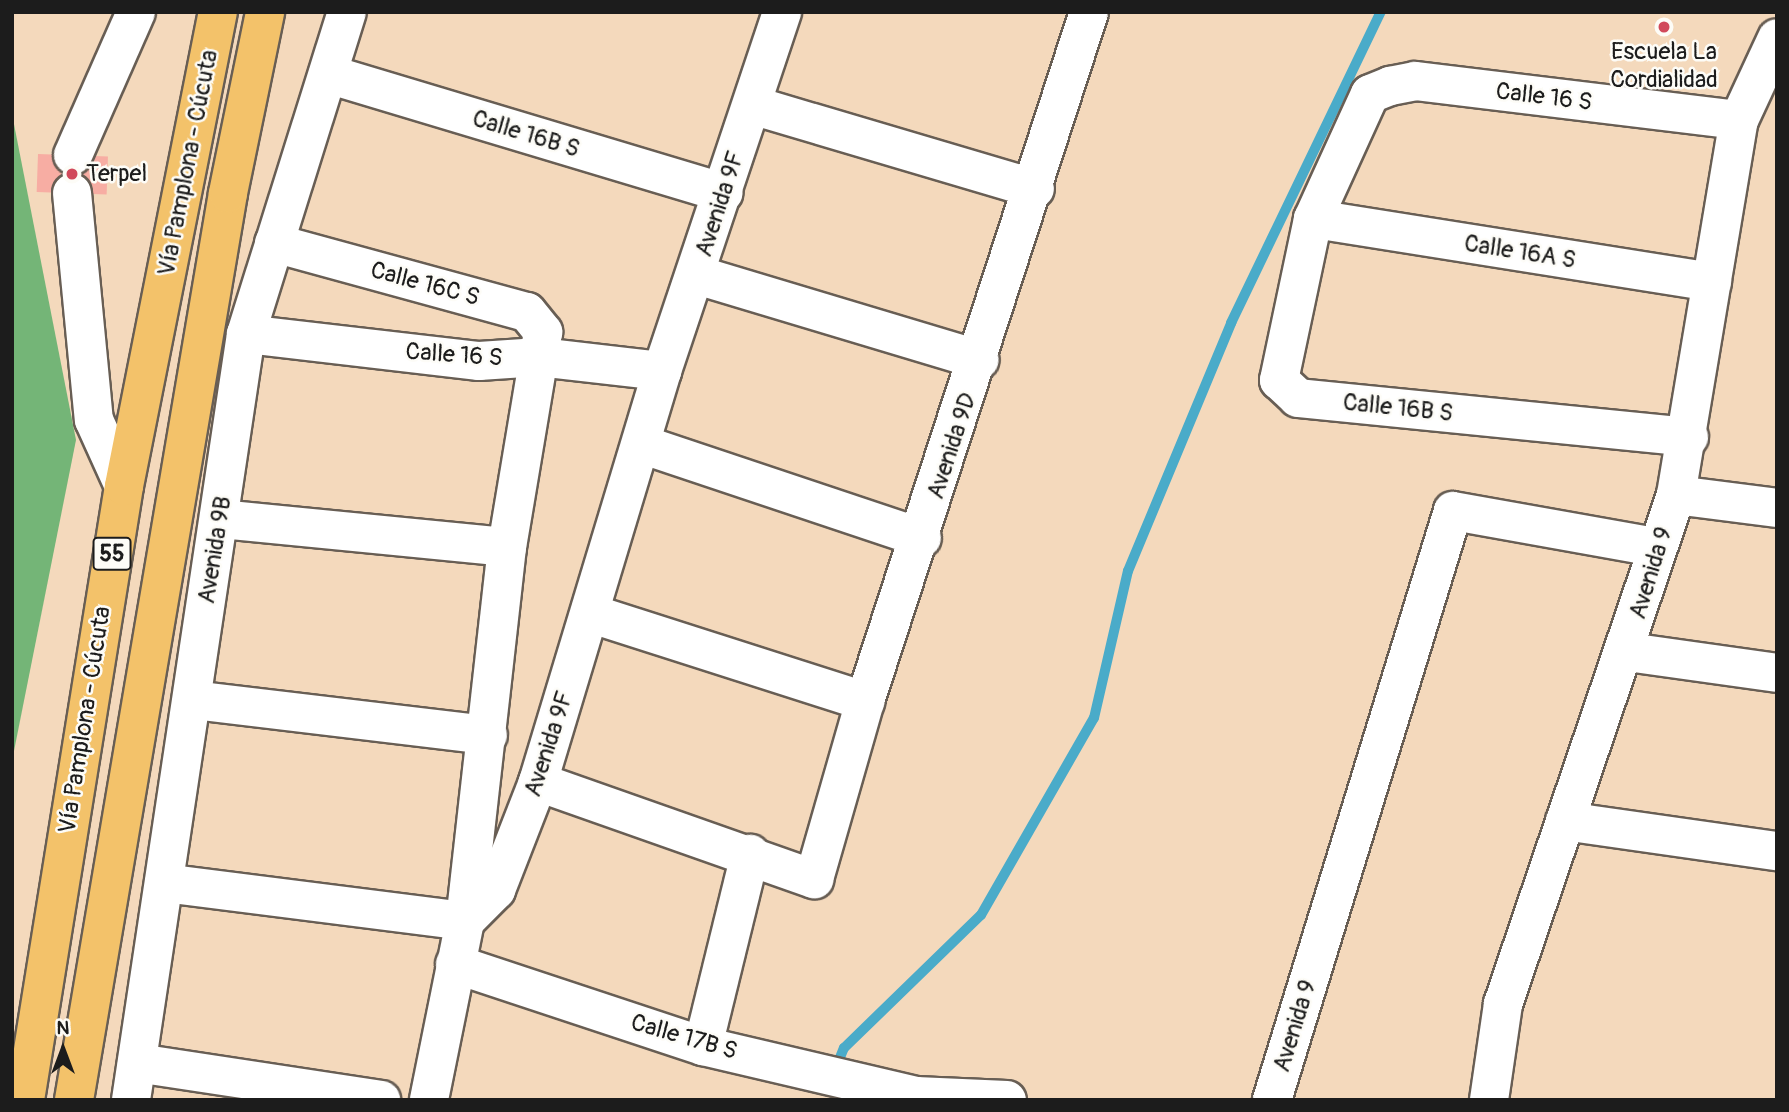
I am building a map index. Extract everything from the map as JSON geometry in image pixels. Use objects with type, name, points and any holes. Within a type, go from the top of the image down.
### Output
[{"type":"highway","name":"Vía Pamplona - Cúcuta","points":[[25,1100],[124,486],[218,12]]},
{"type":"highway","name":"Vía Pamplona - Cúcuta","points":[[74,1100],[226,207],[265,12]]},
{"type":"street","points":[[73,155],[136,12]]},
{"type":"street","name":"Avenida 9B","points":[[134,1081],[246,334],[348,12]]},
{"type":"street","name":"Avenida 9D","points":[[750,854],[814,879],[865,701],[980,360],[1088,13]]},
{"type":"street","name":"Avenida 9F","points":[[465,921],[496,890],[538,782],[644,444],[662,371],[697,275],[752,105],[771,15]]},
{"type":"street","name":"Avenida 9","points":[[1489,1100],[1503,1004],[1565,821],[1628,652],[1656,547],[1676,495],[1689,437],[1739,120],[1777,38]]},
{"type":"street","name":"Calle 16B S","points":[[328,74],[724,193]]},
{"type":"street","name":"Calle 16 S","points":[[1320,220],[1370,94],[1390,86],[1415,82],[1739,120]]},
{"type":"street","points":[[752,105],[1035,189]]},
{"type":"street","points":[[72,193],[94,420],[124,486]]},
{"type":"street","name":"Calle 16B S","points":[[1320,220],[1279,380],[1298,398],[1689,437]]},
{"type":"street","name":"Calle 16A S","points":[[1320,220],[1712,282]]},
{"type":"street","name":"Calle 16C S","points":[[274,243],[527,312],[543,332],[539,357]]},
{"type":"street","points":[[697,275],[980,360]]},
{"type":"street","name":"Calle 16 S","points":[[246,334],[479,361],[539,357],[662,371]]},
{"type":"street","points":[[429,1100],[465,921],[508,547],[539,357]]},
{"type":"street","points":[[644,444],[922,538]]},
{"type":"street","points":[[1676,495],[1777,508]]},
{"type":"street","name":"Avenida 9","points":[[1272,1100],[1453,511],[1656,547]]},
{"type":"street","points":[[220,519],[508,547]]},
{"type":"street","points":[[592,614],[865,701]]},
{"type":"street","points":[[1628,652],[1777,673]]},
{"type":"street","points":[[193,700],[488,735]]},
{"type":"street","points":[[538,782],[750,854],[703,1046]]},
{"type":"street","points":[[1565,821],[1777,851]]},
{"type":"street","points":[[164,883],[465,921]]},
{"type":"street","name":"Calle 17B S","points":[[455,964],[703,1046],[859,1080],[916,1098],[1007,1100]]},
{"type":"street","points":[[134,1081],[382,1100]]},
{"type":"green space","points":[[12,114],[76,440],[12,761]]},
{"type":"building","name":"Terpel","points":[[38,154],[108,156],[107,194],[37,192]]},
{"type":"waterway","points":[[835,1070],[844,1048],[981,915],[1094,718],[1128,571],[1231,323],[1381,12]]},
{"type":"place","name":"Escuela La Cordialidad","points":[[1664,27]]},
{"type":"place","name":"Terpel","points":[[72,174]]}]
